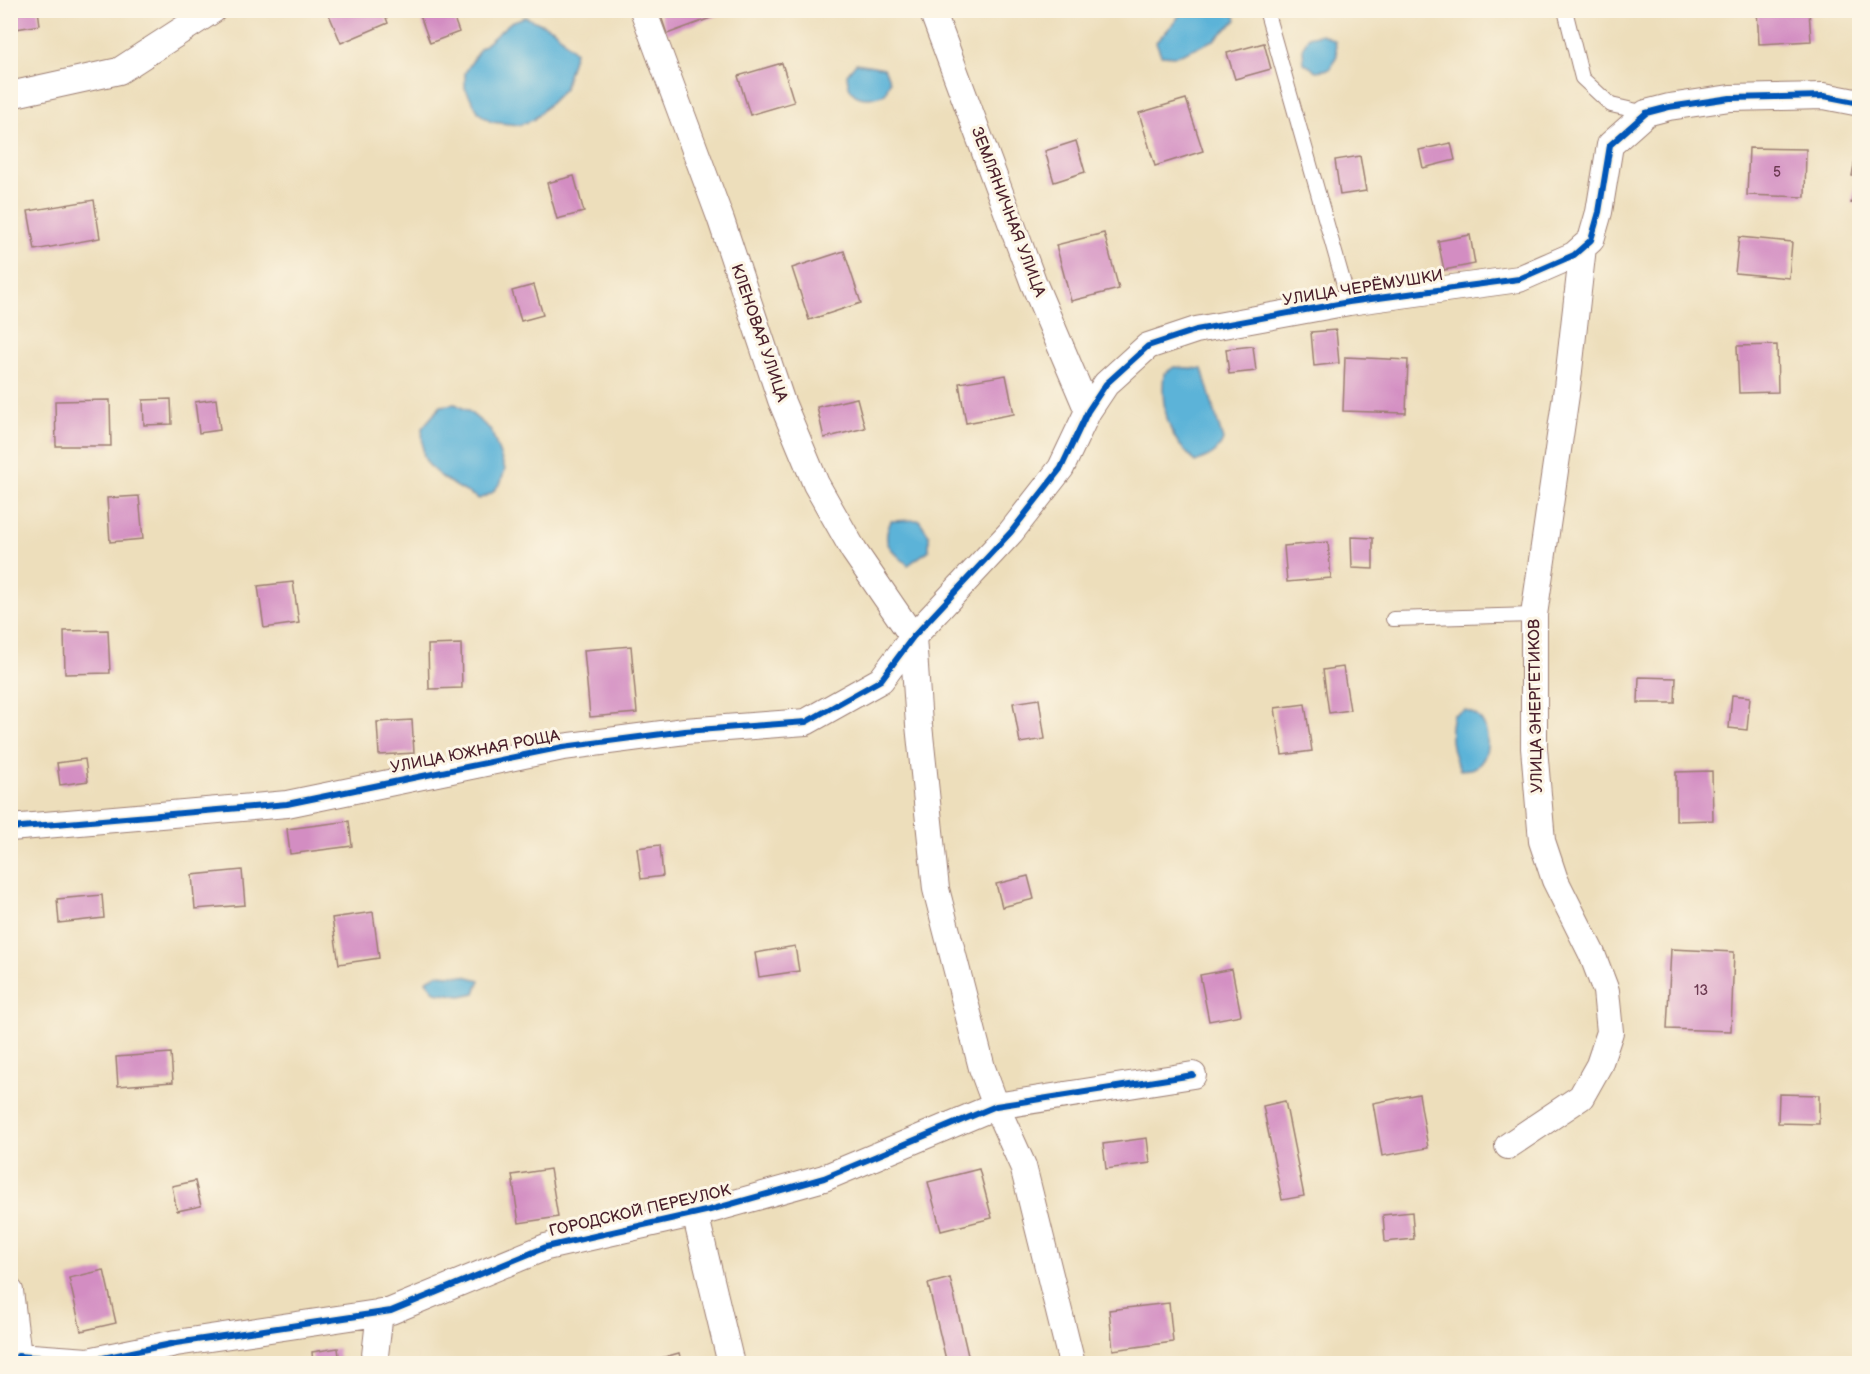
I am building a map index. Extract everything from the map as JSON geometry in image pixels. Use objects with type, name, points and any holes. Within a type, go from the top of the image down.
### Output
[{"type":"street","points":[[10,95],[119,71],[213,10]]},
{"type":"street","name":"КЛЕНОВАЯ УЛИЦА","points":[[643,10],[721,220],[781,400],[816,484],[854,551],[913,637]]},
{"type":"street","name":"ЗЕМЛЯНИЧНАЯ УЛИЦА","points":[[932,10],[1034,284],[1088,411]]},
{"type":"street","name":"УЛИЦА ЧЕРЁМУШКИ","points":[[913,637],[1011,532],[1061,468],[1088,411],[1106,384],[1149,346],[1196,330],[1349,302],[1519,279],[1574,255],[1591,240],[1599,212],[1610,145],[1646,113],[1669,107],[1730,98],[1824,96],[1860,103]]},
{"type":"street","name":"УЛИЦА ЭНЕРГЕТИКОВ","points":[[1508,1146],[1581,1097],[1599,1065],[1610,1032],[1606,991],[1592,954],[1555,880],[1542,841],[1534,748],[1534,615],[1567,388],[1582,247]]},
{"type":"street","points":[[913,637],[919,725],[936,889],[982,1068],[1023,1166],[1072,1364]]},
{"type":"street","name":"УЛИЦА ЮЖНАЯ РОЩА","points":[[10,828],[287,804],[563,747],[685,731],[806,722],[881,680],[913,637]]},
{"type":"street","name":"ГОРОДСКОЙ ПЕРЕУЛОК","points":[[16,1360],[88,1361],[176,1343],[391,1311],[546,1247],[695,1213],[824,1178],[996,1106],[1193,1075]]},
{"type":"street","points":[[695,1213],[731,1364]]},
{"type":"street","points":[[10,1291],[16,1360]]},
{"type":"street","points":[[374,1364],[380,1312]]},
{"type":"lane","points":[[1266,10],[1349,302]]},
{"type":"lane","points":[[1565,10],[1582,78],[1611,105],[1646,113]]},
{"type":"lane","points":[[1393,619],[1534,615]]},
{"type":"water","points":[[1182,11],[1233,11],[1236,20],[1214,40],[1176,56],[1161,55],[1156,42]]},
{"type":"water","points":[[525,17],[553,29],[575,52],[564,89],[533,120],[519,125],[491,122],[479,113],[465,88],[465,73],[479,50],[511,22]]},
{"type":"water","points":[[1322,34],[1335,41],[1337,55],[1330,69],[1316,71],[1304,63],[1303,49],[1308,37]]},
{"type":"water","points":[[856,63],[884,68],[890,81],[885,94],[864,98],[850,89],[847,74]]},
{"type":"water","points":[[1174,367],[1202,369],[1223,440],[1215,451],[1195,462],[1174,436],[1165,410],[1164,374]]},
{"type":"water","points":[[455,404],[468,411],[491,430],[505,469],[501,482],[492,493],[479,499],[440,476],[424,457],[422,428],[441,406]]},
{"type":"water","points":[[919,520],[929,535],[929,550],[908,565],[889,546],[888,529],[891,521]]},
{"type":"water","points":[[1465,710],[1477,716],[1482,722],[1487,744],[1480,764],[1472,769],[1460,770],[1454,756],[1451,729],[1453,715]]},
{"type":"water","points":[[437,974],[465,976],[480,980],[475,993],[461,996],[435,992],[426,981]]},
{"type":"building","points":[[10,10],[38,10],[40,25],[10,30]]},
{"type":"building","points":[[327,10],[383,10],[388,23],[341,43]]},
{"type":"building","points":[[418,10],[451,10],[459,32],[430,43]]},
{"type":"building","points":[[659,10],[727,10],[727,12],[667,34]]},
{"type":"building","points":[[1757,10],[1809,10],[1811,41],[1759,44]]},
{"type":"building","points":[[1264,43],[1271,69],[1235,79],[1227,53]]},
{"type":"building","points":[[782,63],[794,102],[750,115],[738,76]]},
{"type":"building","points":[[1186,99],[1203,151],[1155,166],[1139,113]]},
{"type":"building","points":[[1076,141],[1085,172],[1054,182],[1045,151]]},
{"type":"building","points":[[1451,143],[1455,160],[1423,168],[1419,150]]},
{"type":"building","points":[[1858,143],[1860,144],[1860,204],[1851,203],[1858,177],[1852,176]]},
{"type":"building","points":[[1749,148],[1806,149],[1805,197],[1747,195]]},
{"type":"building","points":[[1360,156],[1366,191],[1340,195],[1335,160]]},
{"type":"building","points":[[574,176],[584,212],[557,219],[547,183]]},
{"type":"building","points":[[94,200],[100,238],[35,250],[28,211]]},
{"type":"building","points":[[1104,233],[1119,289],[1071,301],[1056,245]]},
{"type":"building","points":[[1470,235],[1475,264],[1444,270],[1438,241]]},
{"type":"building","points":[[1739,237],[1792,242],[1789,278],[1735,273]]},
{"type":"building","points":[[844,251],[861,303],[809,320],[792,268]]},
{"type":"building","points":[[534,285],[543,315],[521,321],[512,291]]},
{"type":"building","points":[[1336,330],[1339,363],[1314,366],[1311,332]]},
{"type":"building","points":[[1777,345],[1778,392],[1739,393],[1737,346]]},
{"type":"building","points":[[1253,346],[1256,371],[1229,374],[1226,349]]},
{"type":"building","points":[[1345,357],[1408,360],[1406,413],[1343,411]]},
{"type":"building","points":[[1006,375],[1014,414],[966,423],[959,383]]},
{"type":"building","points":[[857,398],[865,428],[824,438],[817,407]]},
{"type":"building","points":[[171,399],[172,424],[144,425],[143,400]]},
{"type":"building","points":[[216,399],[220,430],[199,433],[195,402]]},
{"type":"building","points":[[110,400],[111,446],[56,446],[55,401]]},
{"type":"building","points":[[139,496],[143,539],[110,542],[107,498]]},
{"type":"building","points":[[1351,537],[1373,538],[1373,569],[1352,568]]},
{"type":"building","points":[[1328,542],[1331,578],[1287,582],[1284,546]]},
{"type":"building","points":[[293,582],[299,623],[264,628],[258,586]]},
{"type":"building","points":[[108,630],[110,673],[65,674],[64,631]]},
{"type":"building","points":[[461,644],[462,688],[429,689],[428,645]]},
{"type":"building","points":[[631,646],[637,713],[590,717],[584,650]]},
{"type":"building","points":[[1343,667],[1350,710],[1329,713],[1323,670]]},
{"type":"building","points":[[1639,677],[1676,678],[1675,703],[1638,703]]},
{"type":"building","points":[[1732,695],[1750,697],[1747,730],[1729,728]]},
{"type":"building","points":[[1039,699],[1045,739],[1020,743],[1013,703]]},
{"type":"building","points":[[1305,704],[1312,751],[1282,755],[1275,708]]},
{"type":"building","points":[[412,720],[414,753],[379,755],[377,722]]},
{"type":"building","points":[[85,759],[88,781],[60,785],[57,763]]},
{"type":"building","points":[[1712,771],[1713,820],[1676,821],[1676,772]]},
{"type":"building","points":[[349,821],[352,846],[290,854],[287,829]]},
{"type":"building","points":[[660,845],[663,876],[641,879],[637,848]]},
{"type":"building","points":[[242,870],[245,905],[195,909],[192,875]]},
{"type":"building","points":[[1028,876],[1034,899],[1002,907],[996,884]]},
{"type":"building","points":[[102,895],[104,918],[59,923],[57,899]]},
{"type":"building","points":[[373,912],[379,958],[339,964],[332,918]]},
{"type":"building","points":[[795,946],[799,971],[759,977],[755,953]]},
{"type":"building","points":[[1671,949],[1734,952],[1731,1031],[1667,1029]]},
{"type":"building","points":[[1232,969],[1241,1015],[1209,1021],[1200,975]]},
{"type":"building","points":[[171,1053],[173,1082],[118,1086],[116,1057]]},
{"type":"building","points":[[1419,1094],[1428,1148],[1382,1156],[1373,1103]]},
{"type":"building","points":[[1779,1094],[1819,1095],[1819,1124],[1778,1123]]},
{"type":"building","points":[[1285,1101],[1304,1196],[1282,1200],[1263,1106]]},
{"type":"building","points":[[1147,1138],[1150,1163],[1106,1169],[1103,1144]]},
{"type":"building","points":[[550,1169],[558,1217],[519,1223],[512,1175]]},
{"type":"building","points":[[979,1169],[992,1218],[941,1231],[928,1182]]},
{"type":"building","points":[[195,1181],[201,1206],[177,1211],[172,1186]]},
{"type":"building","points":[[1412,1212],[1414,1239],[1385,1242],[1383,1215]]},
{"type":"building","points":[[104,1270],[116,1323],[81,1331],[69,1278]]},
{"type":"building","points":[[950,1278],[970,1364],[947,1364],[928,1284]]},
{"type":"building","points":[[1169,1303],[1173,1342],[1113,1350],[1109,1310]]},
{"type":"building","points":[[338,1348],[340,1364],[313,1364],[312,1352]]},
{"type":"building","points":[[679,1353],[682,1364],[643,1364],[643,1363]]},
{"type":"building","points":[[237,1358],[238,1364],[207,1364],[207,1360]]},
{"type":"cycle path","points":[[10,828],[287,804],[563,747],[685,731],[806,722],[881,680],[913,637],[1011,532],[1061,468],[1088,411],[1106,384],[1148,346],[1196,330],[1349,302],[1519,279],[1574,255],[1591,240],[1599,212],[1610,145],[1646,113],[1669,107],[1730,98],[1824,96],[1860,103]]},
{"type":"cycle path","points":[[18,1356],[88,1361],[176,1343],[391,1311],[546,1247],[710,1210],[824,1178],[996,1106],[1193,1075]]}]
